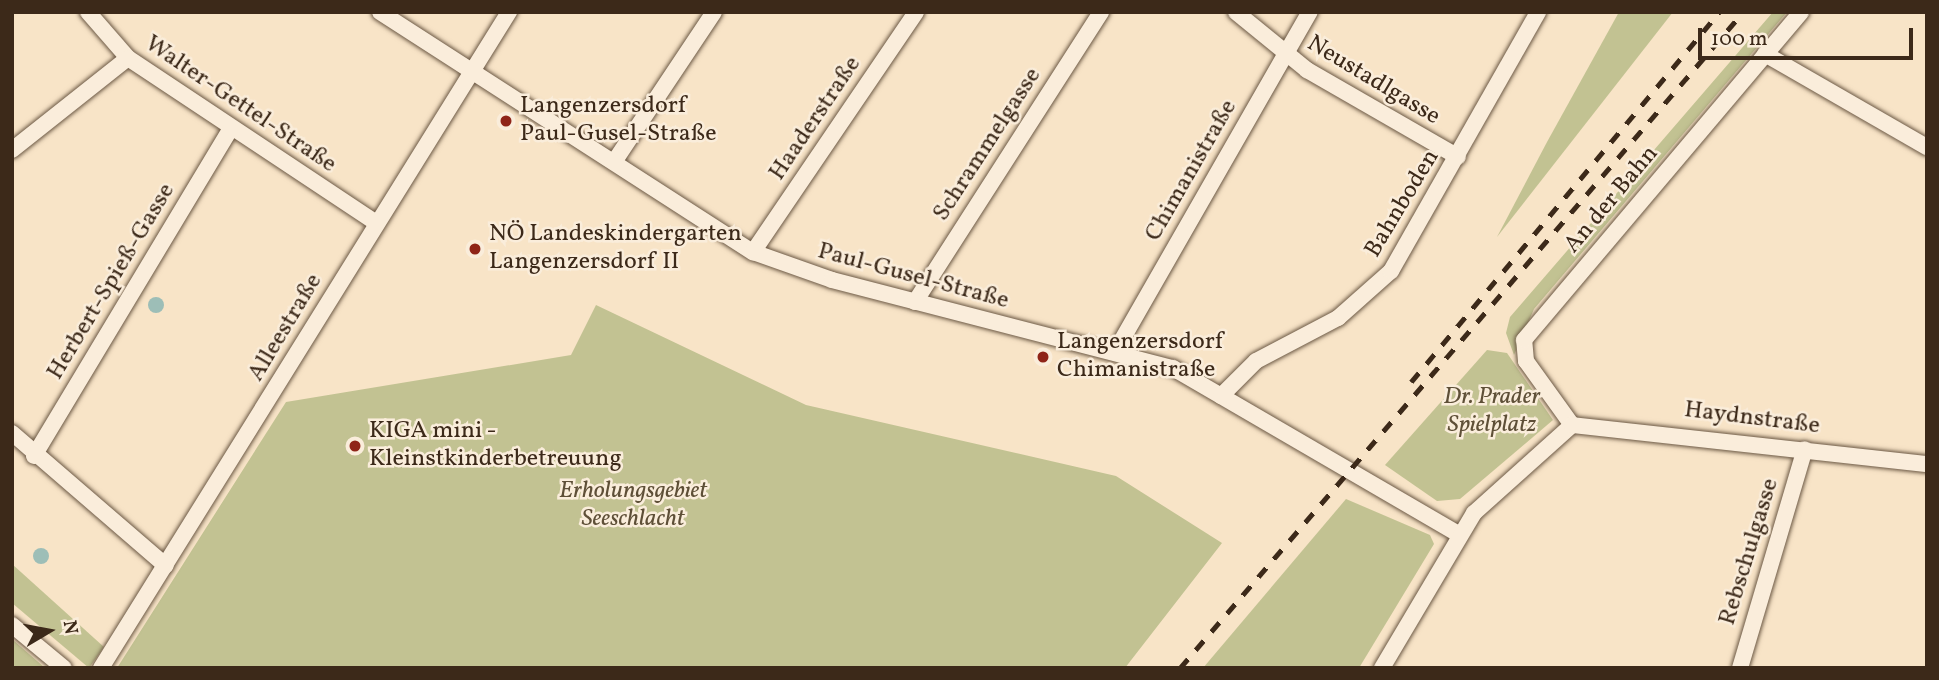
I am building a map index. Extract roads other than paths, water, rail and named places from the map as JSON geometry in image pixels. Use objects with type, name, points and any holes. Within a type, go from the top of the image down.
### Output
[{"type":"street","name":"Walter-Gettel-Straße","points":[[88,12],[128,58],[229,131],[376,223]]},
{"type":"street","name":"Paul-Gusel-Straße","points":[[380,12],[753,252],[915,302],[1173,368],[1458,534]]},
{"type":"street","name":"Alleestraße","points":[[101,668],[469,71],[509,12]]},
{"type":"street","points":[[614,162],[713,12]]},
{"type":"street","name":"Haaderstraße","points":[[753,252],[916,12]]},
{"type":"street","name":"Schrammelgasse","points":[[915,302],[1101,12]]},
{"type":"street","name":"Neustadlgasse","points":[[1236,12],[1285,55],[1458,157]]},
{"type":"street","name":"Chimanistraße","points":[[1115,352],[1310,12]]},
{"type":"street","name":"Bahnboden","points":[[1222,396],[1256,361],[1338,318],[1376,288],[1405,253],[1538,12]]},
{"type":"street","name":"An der Bahn","points":[[1572,425],[1526,361],[1524,340],[1801,12]]},
{"type":"street","points":[[1765,54],[1927,147]]},
{"type":"street","points":[[12,150],[128,58]]},
{"type":"street","name":"Herbert-Spieß-Gasse","points":[[34,456],[229,131]]},
{"type":"street","points":[[1382,668],[1458,534],[1572,425]]},
{"type":"street","name":"Haydnstraße","points":[[1572,425],[1927,464]]},
{"type":"street","points":[[12,433],[34,456],[166,566]]},
{"type":"street","name":"Rebschulgasse","points":[[1740,668],[1805,449]]},
{"type":"street","points":[[12,625],[64,668]]},
{"type":"water","points":[[156,297],[162,299],[162,311],[156,313],[150,311],[148,305],[150,299]]},
{"type":"water","points":[[38,548],[44,548],[49,556],[47,562],[38,564],[33,559],[33,553]]},
{"type":"railway","points":[[1411,382],[1719,12]]},
{"type":"railway","points":[[1180,668],[1743,12]]},
{"type":"place","name":"Langenzersdorf Paul-Gusel-Straße","points":[[506,121]]},
{"type":"place","name":"NÖ Landeskindergarten Langenzersdorf II","points":[[475,249]]},
{"type":"place","name":"Langenzersdorf Chimanistraße","points":[[1043,357]]},
{"type":"place","name":"KIGA mini - Kleinstkinderbetreuung","points":[[355,446]]},
{"type":"park label","name":"Dr. Prader Spielplatz","points":[[1492,412]]},
{"type":"park label","name":"Erholungsgebiet Seeschlacht","points":[[633,506]]}]
